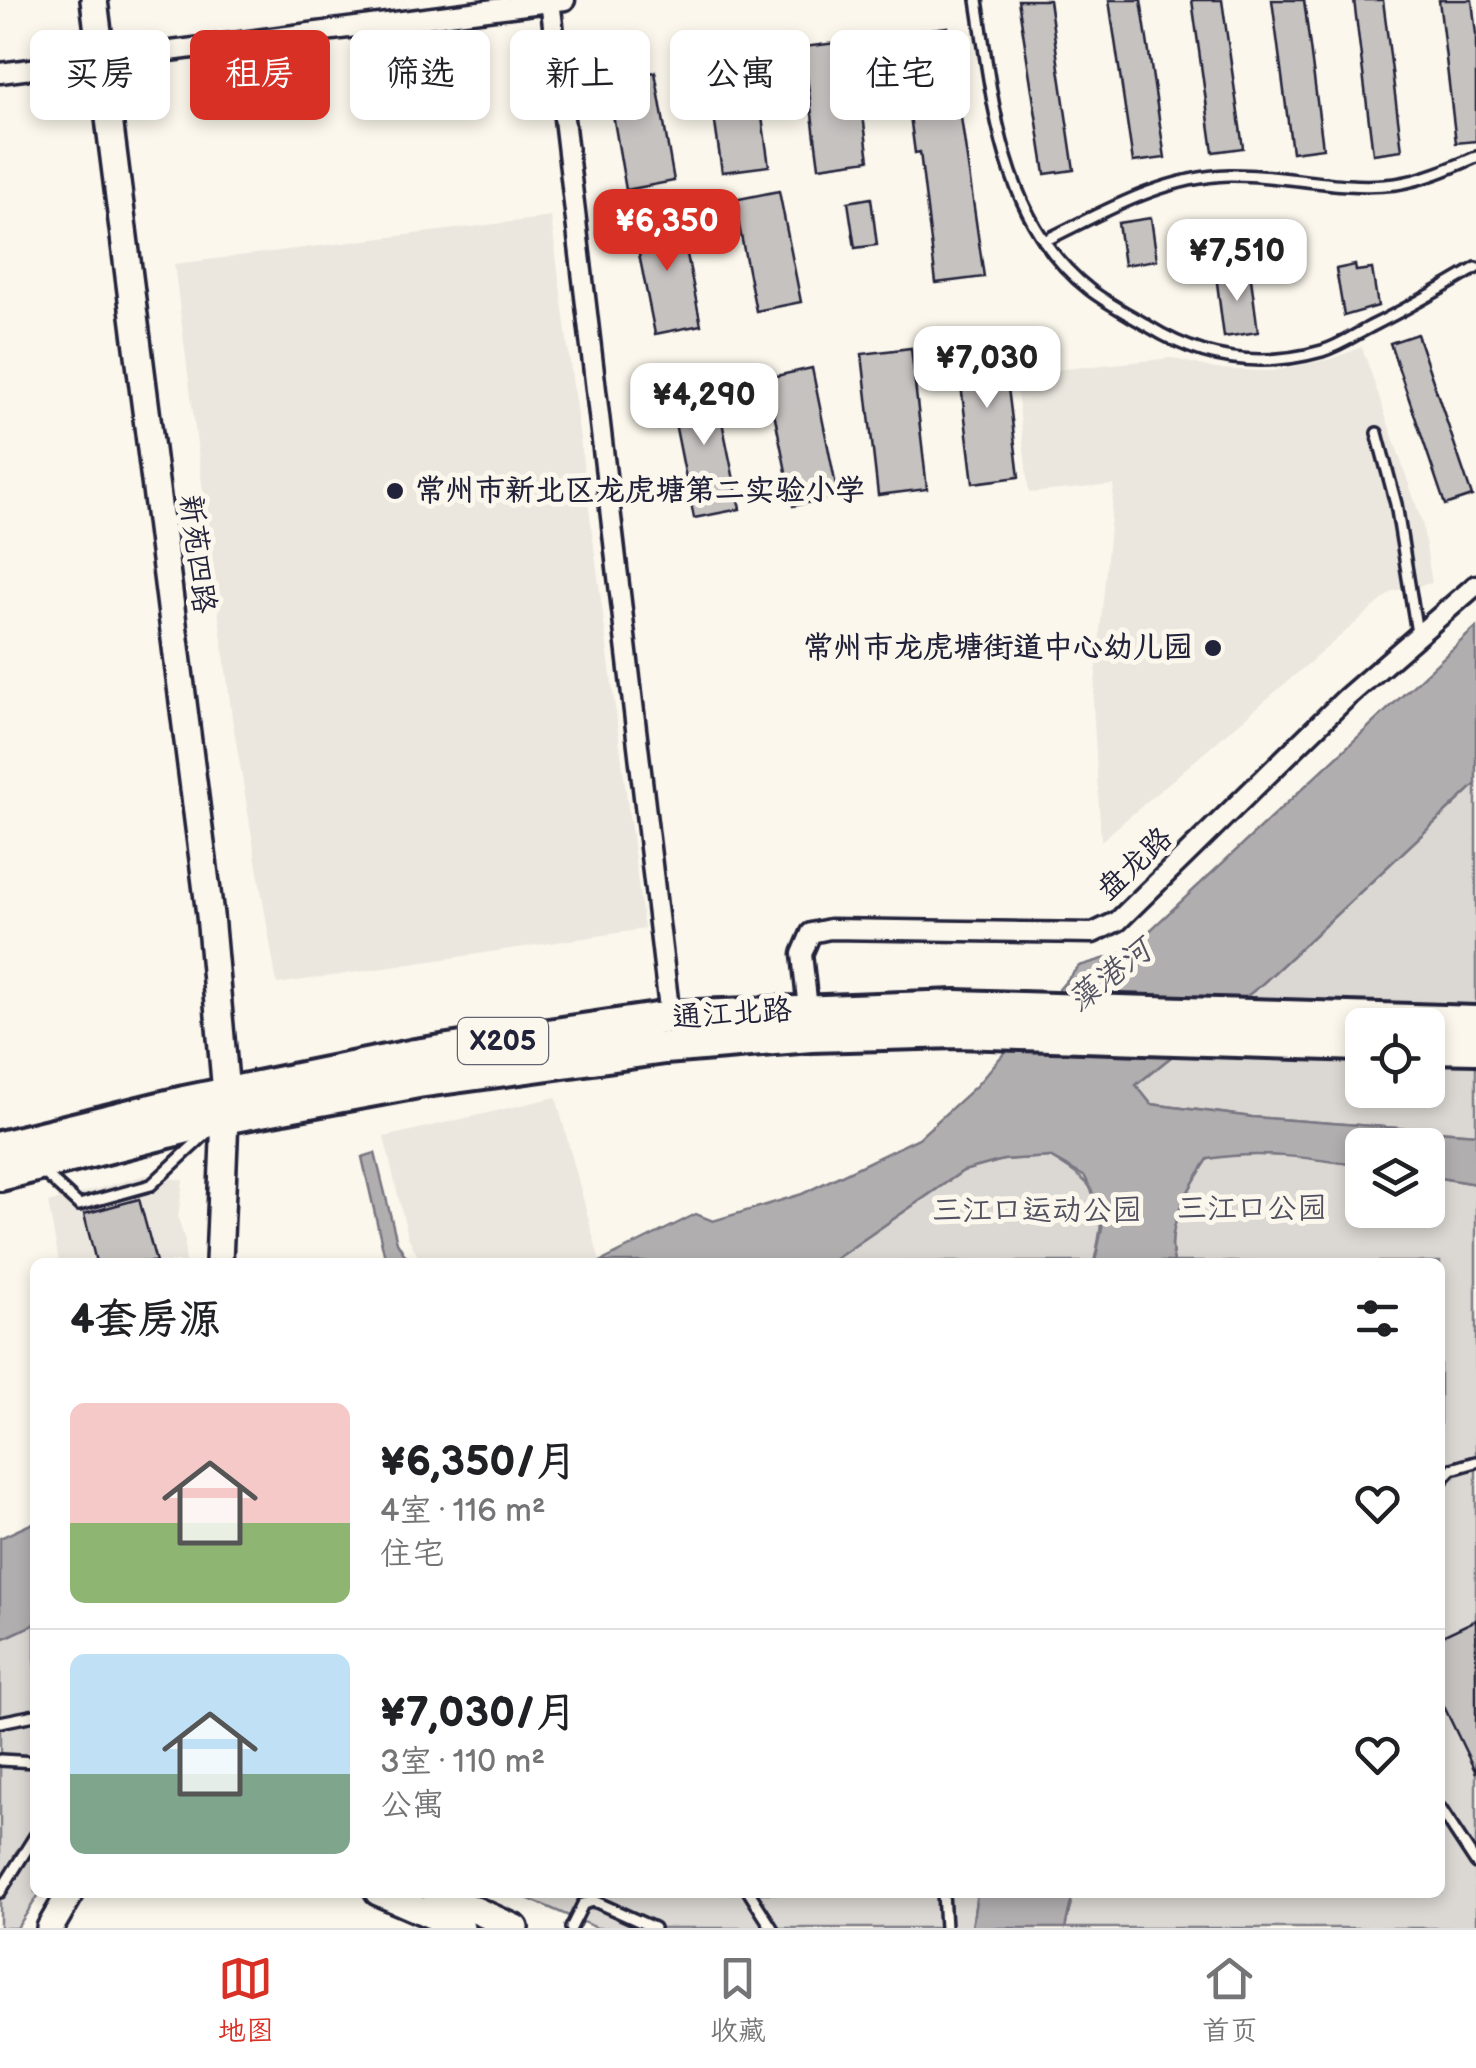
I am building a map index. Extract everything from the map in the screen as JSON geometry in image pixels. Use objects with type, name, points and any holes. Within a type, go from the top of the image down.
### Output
[{"type":"main road","name":"通江北路","points":[[0,1175],[224,1106],[415,1054],[670,1017],[808,1010],[1016,1008],[1476,1022]]},
{"type":"main road","name":"通江北路","points":[[0,1147],[224,1106],[665,1048],[811,1036],[989,1033],[1345,1044]]},
{"type":"main road","points":[[1445,1047],[1476,1048]]},
{"type":"street","name":"新苑四路","points":[[94,0],[98,30]]},
{"type":"street","points":[[170,51],[555,1],[670,1017]]},
{"type":"street","points":[[0,73],[30,69]]},
{"type":"street","name":"新苑四路","points":[[110,120],[210,915],[224,1106],[218,1258]]},
{"type":"street","name":"盘龙路","points":[[808,1010],[802,954],[811,934],[830,929],[1093,934],[1118,921],[1346,698],[1476,584]]},
{"type":"street","points":[[50,1928],[68,1898]]},
{"type":"street","points":[[392,1898],[461,1928]]},
{"type":"street","points":[[448,1898],[515,1928]]},
{"type":"lane","points":[[976,0],[1000,143],[1020,196],[1044,242],[1089,290],[1167,338],[1196,352],[1228,359],[1323,351],[1431,296],[1476,268]]},
{"type":"lane","points":[[1044,242],[1135,196],[1190,180],[1229,175],[1355,186],[1398,184],[1476,158]]},
{"type":"lane","points":[[1377,433],[1396,504],[1418,636]]},
{"type":"lane","points":[[36,1166],[79,1205],[151,1185],[224,1106]]},
{"type":"lane","points":[[1445,1477],[1452,1469],[1476,1462]]},
{"type":"lane","points":[[0,1722],[30,1716]]},
{"type":"lane","points":[[0,1760],[30,1762]]},
{"type":"lane","points":[[1445,1816],[1476,1863]]},
{"type":"lane","points":[[0,1892],[30,1844]]},
{"type":"lane","points":[[753,1898],[772,1928]]},
{"type":"lane","points":[[942,1898],[945,1928]]},
{"type":"lane","points":[[572,1928],[583,1904],[594,1901],[654,1928]]},
{"type":"shaded area","name":"常州市新北区龙虎塘第二实验小学","points":[[551,217],[644,929],[277,984],[232,718],[174,264]]},
{"type":"shaded area","name":"常州市龙虎塘街道中心幼儿园","points":[[1362,347],[1422,522],[1432,583],[1393,591],[1101,841],[1093,705],[1114,485],[1029,493],[1015,374],[1172,358],[1215,369],[1273,371],[1331,359]]},
{"type":"shaded area","points":[[556,1097],[599,1258],[419,1258],[408,1237],[384,1137]]},
{"type":"shaded area","points":[[145,1175],[183,1180],[178,1218],[185,1258],[58,1258],[48,1203]]},
{"type":"green space","points":[[1476,784],[1476,1134],[1445,1132],[1445,1128],[1252,1117],[1151,1104],[1136,1085],[1262,984]]},
{"type":"green space","name":"三江口公园","points":[[1234,1154],[1301,1156],[1345,1163],[1345,1228],[1445,1228],[1445,1179],[1476,1184],[1476,1928],[1065,1928],[1072,1898],[1445,1898],[1445,1258],[1173,1258],[1176,1222],[1208,1159]]},
{"type":"green space","name":"三江口运动公园","points":[[1050,1157],[1092,1189],[1101,1211],[1095,1258],[837,1258],[963,1171],[1003,1160]]},
{"type":"green space","points":[[30,1626],[30,1898],[37,1898],[17,1928],[0,1928],[0,1640]]},
{"type":"green space","points":[[527,1898],[976,1898],[972,1928],[597,1928]]},
{"type":"water","name":"藻港河","points":[[1476,627],[1476,784],[1262,984],[1136,1085],[1151,1104],[1252,1117],[1397,1128],[1345,1128],[1345,1164],[1266,1155],[1208,1159],[1186,1195],[1176,1222],[1173,1258],[1096,1258],[1104,1217],[1085,1177],[1050,1157],[1003,1160],[963,1171],[837,1258],[608,1258],[696,1214],[713,1221],[802,1194],[919,1138],[976,1086],[1079,966],[1127,952]]},
{"type":"water","points":[[1445,1132],[1476,1134],[1476,1184],[1445,1179]]},
{"type":"water","points":[[375,1153],[397,1242],[407,1258],[385,1258],[362,1157]]},
{"type":"water","points":[[30,1524],[30,1626],[0,1640],[0,1538]]},
{"type":"water","points":[[976,1898],[1072,1898],[1065,1928],[972,1928]]},
{"type":"building","points":[[1018,0],[1049,0],[1074,170],[1045,174]]},
{"type":"building","points":[[1109,0],[1141,0],[1165,158],[1133,162]]},
{"type":"building","points":[[1192,0],[1222,0],[1243,148],[1213,152]]},
{"type":"building","points":[[1272,0],[1304,0],[1323,148],[1292,152]]},
{"type":"building","points":[[1354,0],[1383,0],[1402,150],[1373,154]]},
{"type":"building","points":[[1439,0],[1472,0],[1476,34],[1476,141],[1456,143]]},
{"type":"building","points":[[830,44],[830,120],[864,120],[869,160],[819,167],[810,100],[810,46]]},
{"type":"building","points":[[655,72],[674,181],[626,190],[614,120],[650,120],[650,73]]},
{"type":"building","points":[[715,120],[762,120],[769,166],[722,172]]},
{"type":"building","points":[[911,120],[961,120],[984,277],[936,283],[920,152],[915,153]]},
{"type":"building","points":[[779,191],[801,302],[756,311],[734,200]]},
{"type":"building","points":[[871,198],[877,245],[855,248],[848,202]]},
{"type":"building","points":[[679,214],[701,325],[655,334],[633,224]]},
{"type":"building","points":[[1151,218],[1157,260],[1124,265],[1118,223]]},
{"type":"building","points":[[1355,265],[1356,271],[1372,269],[1378,306],[1344,316],[1336,269]]},
{"type":"building","points":[[1250,271],[1258,332],[1224,337],[1216,275]]},
{"type":"building","points":[[1417,334],[1472,496],[1445,505],[1390,343]]},
{"type":"building","points":[[1002,339],[1019,477],[973,483],[956,344]]},
{"type":"building","points":[[911,348],[927,489],[878,495],[862,354]]},
{"type":"building","points":[[812,368],[838,496],[793,506],[767,378]]},
{"type":"building","points":[[713,378],[740,509],[694,518],[668,388]]},
{"type":"building","points":[[139,1199],[155,1258],[95,1258],[84,1214]]},
{"type":"building","points":[[1476,1620],[1476,1773],[1445,1708],[1445,1635]]},
{"type":"place","name":"常州市新北区龙虎塘第二实验小学","points":[[395,491]]},
{"type":"place","name":"常州市龙虎塘街道中心幼儿园","points":[[1213,648]]}]
